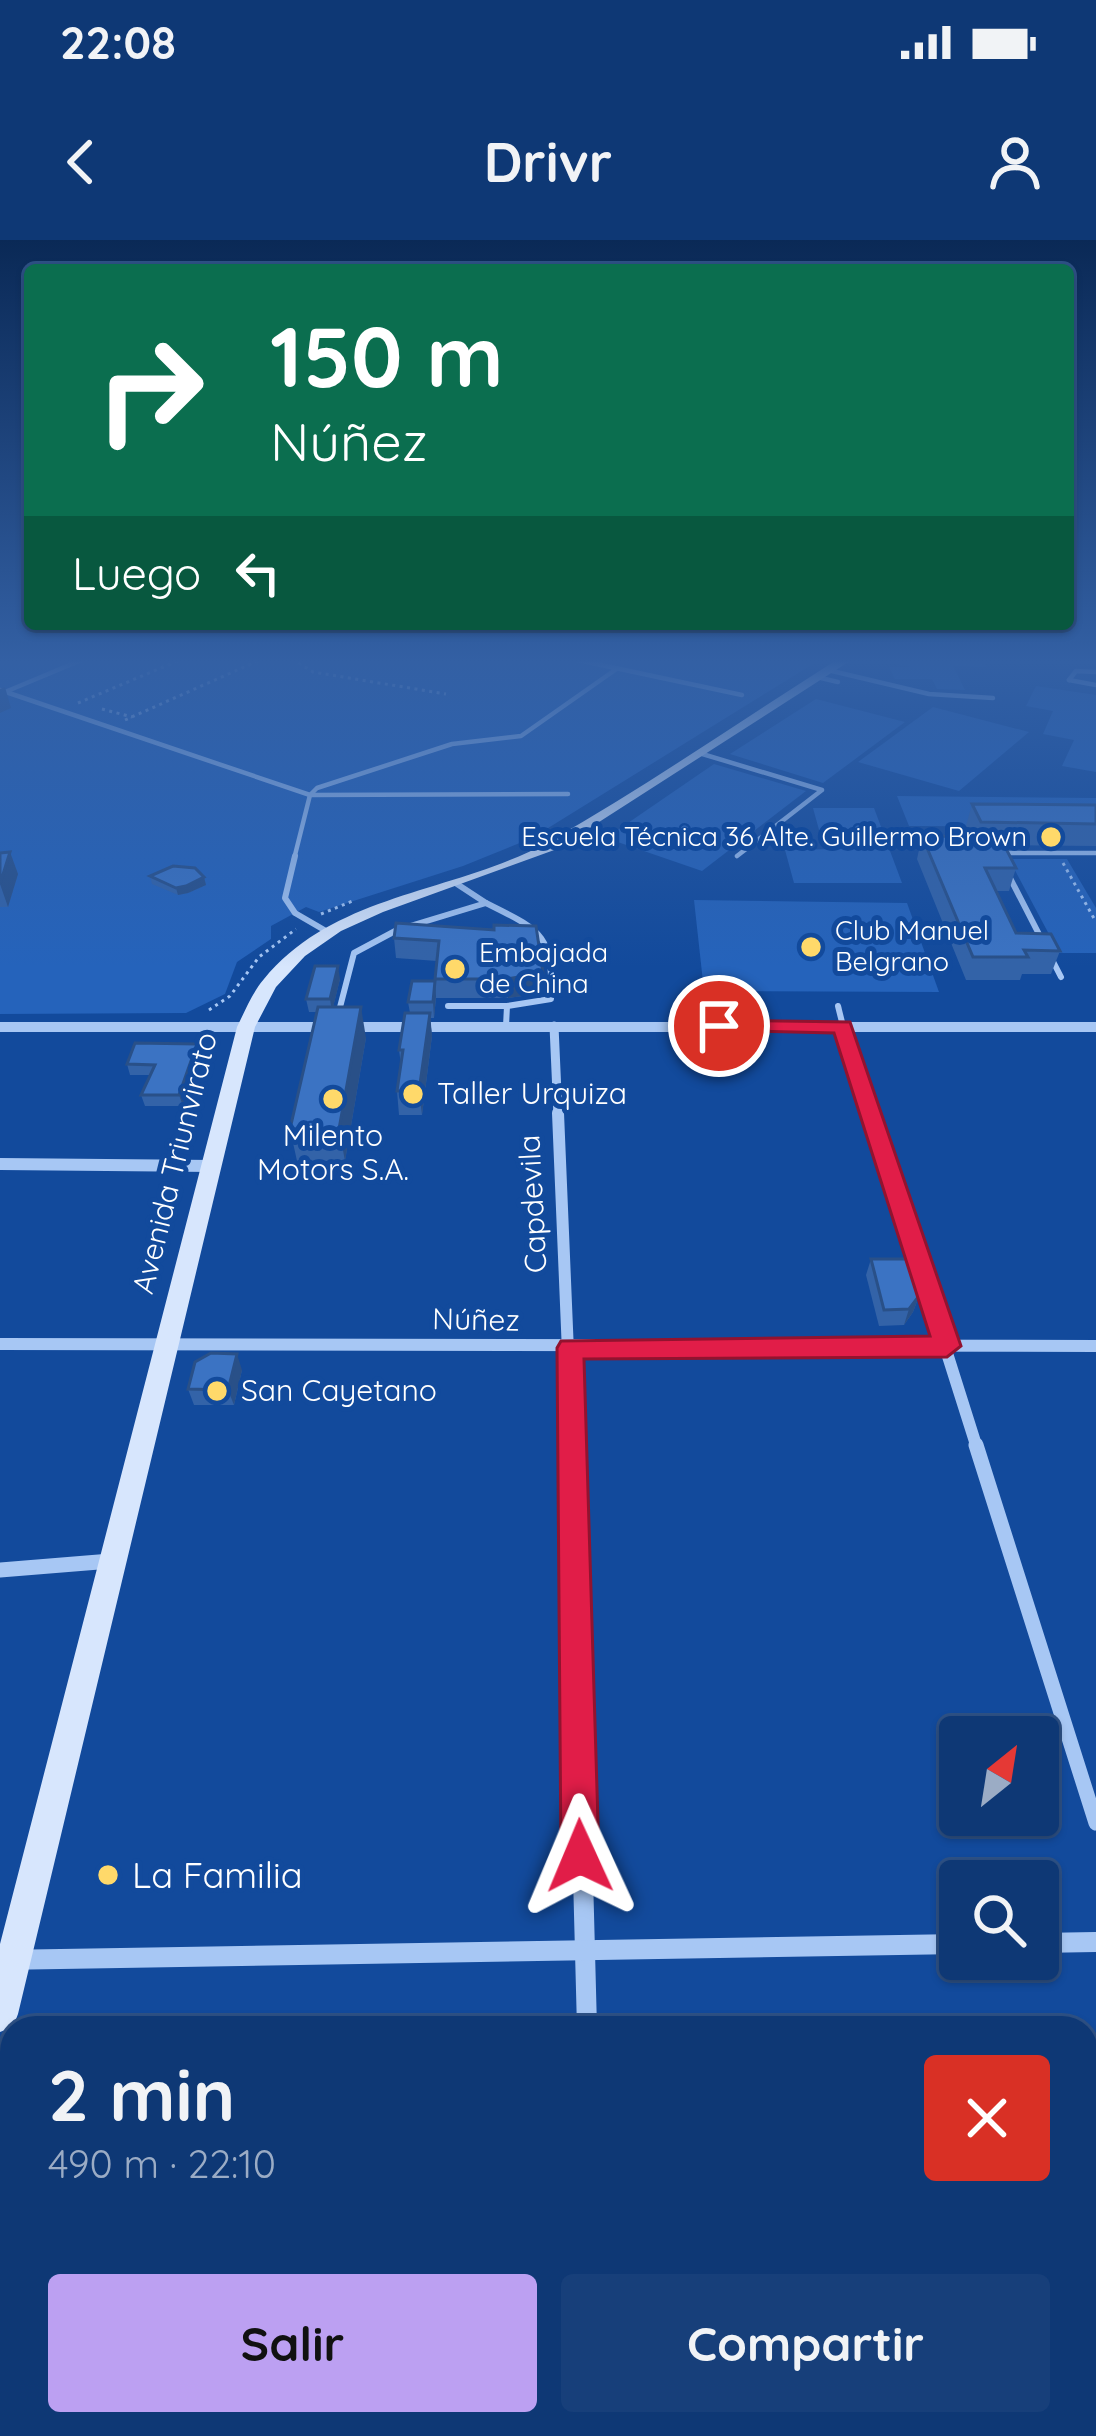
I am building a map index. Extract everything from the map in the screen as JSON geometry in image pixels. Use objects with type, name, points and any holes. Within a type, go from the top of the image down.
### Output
[{"type":"main road","name":"Avenida Triunvirato","points":[[0,2014],[6,1959],[112,1562],[246,1027],[270,978],[317,926],[457,884],[552,846],[686,761]]},
{"type":"street","name":"Capdevila","points":[[554,1025],[570,1348],[586,2016]]},
{"type":"street","points":[[843,1026],[1096,1823]]},
{"type":"street","points":[[0,1028],[1096,1027]]},
{"type":"street","points":[[0,1164],[213,1166]]},
{"type":"street","name":"Núñez","points":[[0,1344],[1096,1346]]},
{"type":"street","points":[[0,1570],[112,1562]]},
{"type":"street","points":[[1059,1943],[1096,1942]]},
{"type":"street","points":[[6,1959],[939,1944]]},
{"type":"lane","points":[[209,761],[310,795],[568,794]]},
{"type":"lane","points":[[310,795],[396,761]]},
{"type":"lane","points":[[727,761],[822,790],[737,856]]},
{"type":"lane","points":[[310,795],[285,898],[295,913],[317,926]]},
{"type":"lane","points":[[1060,977],[998,853],[1096,853]]},
{"type":"lane","points":[[457,884],[549,938]]},
{"type":"lane","points":[[339,1011],[350,958],[386,935],[487,903]]},
{"type":"lane","points":[[386,935],[410,935]]},
{"type":"lane","points":[[526,938],[549,938]]},
{"type":"lane","points":[[448,1006],[507,1006],[551,999],[549,938]]},
{"type":"lane","points":[[506,1026],[507,1006]]},
{"type":"lane","points":[[838,1006],[843,1026]]},
{"type":"path","points":[[1058,853],[1096,922]]},
{"type":"path","points":[[204,1012],[230,996],[266,950],[366,897]]},
{"type":"path","points":[[215,1006],[222,1011]]},
{"type":"shaded area","points":[[0,761],[656,761],[532,838],[463,866],[319,912],[306,907],[271,926],[271,939],[237,962],[225,994],[186,1013],[0,1014]]},
{"type":"shaded area","points":[[754,761],[852,761],[823,783]]},
{"type":"shaded area","points":[[859,761],[994,761],[959,791]]},
{"type":"shaded area","points":[[1064,761],[1096,761],[1096,772],[1062,766]]},
{"type":"shaded area","points":[[714,764],[806,791],[702,871],[606,838]]},
{"type":"shaded area","points":[[897,796],[1096,798],[1096,827],[909,826]]},
{"type":"shaded area","points":[[813,808],[874,808],[902,883],[794,883],[785,850],[836,849],[824,848]]},
{"type":"shaded area","points":[[1009,859],[1067,859],[1096,908],[1096,953],[1059,953]]},
{"type":"shaded area","name":"Club Manuel Belgrano","points":[[694,900],[907,903],[939,992],[704,991]]},
{"type":"building","points":[[972,804],[1096,805],[1096,824],[981,822]]},
{"type":"building","points":[[922,836],[1000,837],[1016,868],[985,868],[1016,933],[1051,934],[1060,951],[1024,950],[1028,957],[973,957]]},
{"type":"building","points":[[10,852],[0,884],[0,853]]},
{"type":"building","points":[[173,866],[195,868],[204,877],[176,888],[150,876]]},
{"type":"building","points":[[396,923],[494,930],[494,925],[536,926],[543,973],[507,979],[435,979],[439,941],[394,938]]},
{"type":"building","points":[[315,966],[338,966],[330,999],[306,999]]},
{"type":"building","points":[[412,981],[435,981],[433,1002],[408,1002]]},
{"type":"building","points":[[318,1007],[361,1007],[339,1129],[290,1129]]},
{"type":"building","points":[[405,1013],[430,1013],[419,1091],[397,1091]]},
{"type":"building","points":[[135,1043],[197,1044],[179,1095],[141,1095],[155,1065],[127,1064]]},
{"type":"building","points":[[871,1259],[908,1259],[919,1296],[909,1309],[884,1310]]},
{"type":"building","points":[[211,1353],[237,1354],[228,1390],[188,1389],[195,1362]]},
{"type":"place","name":"Escuela Técnica 36 Alte. Guillermo Brown","points":[[1051,837]]},
{"type":"place","name":"Club Manuel Belgrano","points":[[811,947]]},
{"type":"place","name":"Embajada de China","points":[[455,969]]},
{"type":"place","name":"Taller Urquiza","points":[[413,1094]]},
{"type":"place","name":"Milento Motors S.A.","points":[[333,1099]]},
{"type":"place","name":"San Cayetano","points":[[217,1391]]},
{"type":"place","name":"La Familia","points":[[108,1875]]},
{"type":"route","points":[[580,1856],[570,1348],[947,1346],[843,1026],[719,1026]]}]
